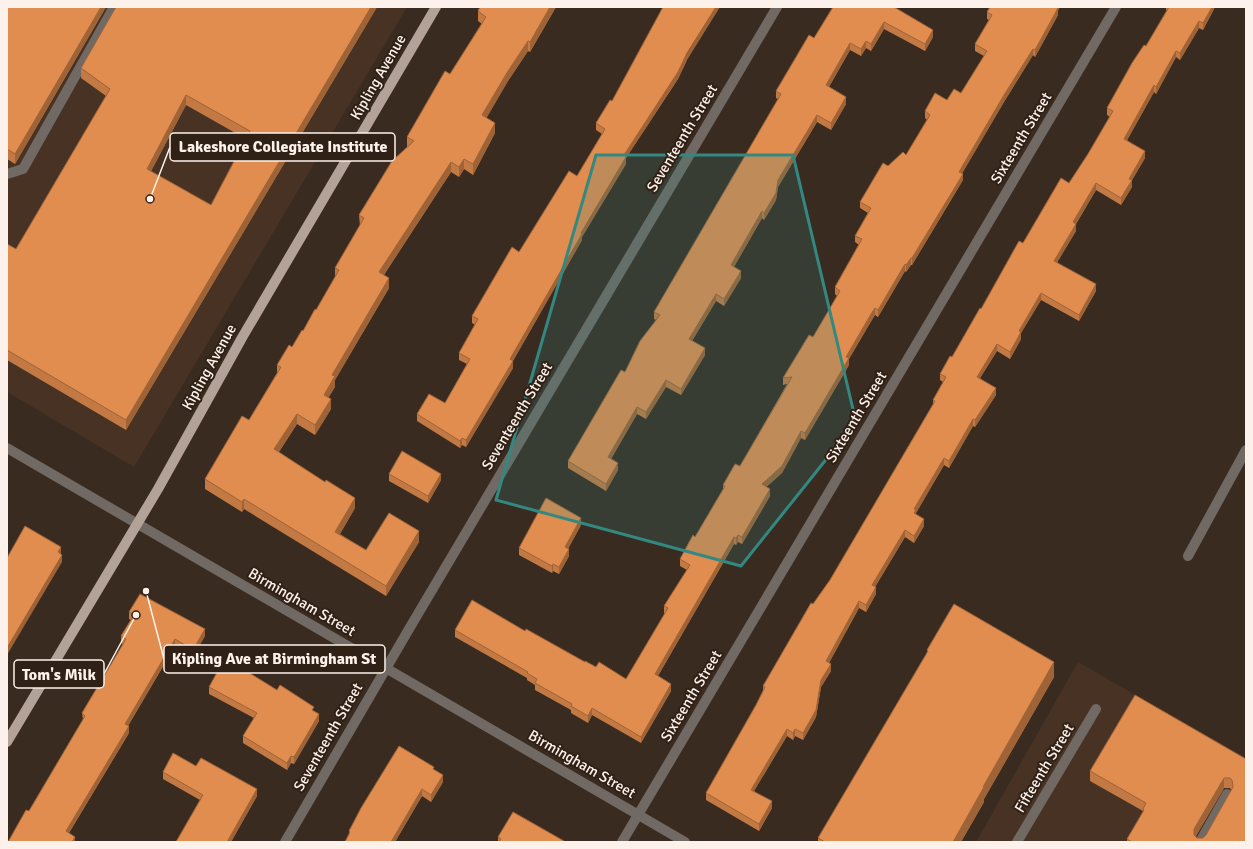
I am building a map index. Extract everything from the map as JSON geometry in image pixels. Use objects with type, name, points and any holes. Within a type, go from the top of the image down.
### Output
[{"type":"main road","name":"Kipling Avenue","points":[[7,742],[137,524],[243,336],[436,7]]},
{"type":"street","points":[[7,174],[23,169],[114,7]]},
{"type":"street","name":"Seventeenth Street","points":[[285,842],[386,668],[777,7]]},
{"type":"street","name":"Sixteenth Street","points":[[622,842],[1116,7]]},
{"type":"street","name":"Birmingham Street","points":[[7,448],[686,842]]},
{"type":"street","points":[[1188,556],[1246,450]]},
{"type":"street","name":"Fifteenth Street","points":[[1017,842],[1096,709]]},
{"type":"street","points":[[1200,842],[1227,794]]},
{"type":"highlighted area","points":[[596,155],[793,155],[856,422],[741,566],[496,500]]},
{"type":"shaded area","points":[[7,7],[407,7],[134,467],[7,392]]},
{"type":"shaded area","points":[[1078,662],[1246,758],[1246,842],[976,842]]},
{"type":"building","points":[[7,7],[101,7],[15,154],[7,149]]},
{"type":"building","points":[[116,7],[371,7],[126,420],[7,350],[7,244],[16,249],[110,89],[81,68]],"holes":[[[186,95],[250,131],[211,205],[147,169]]]},
{"type":"building","points":[[480,7],[550,7],[530,42],[528,41],[508,71],[482,115],[495,123],[473,164],[464,159],[459,167],[451,162],[379,272],[389,278],[332,375],[335,376],[324,395],[331,399],[315,425],[297,414],[274,449],[325,482],[326,480],[355,498],[335,532],[366,550],[389,513],[419,531],[386,586],[244,499],[242,502],[205,479],[242,416],[249,420],[281,367],[277,365],[289,345],[292,347],[315,309],[316,310],[339,270],[335,268],[364,218],[359,215],[392,161],[414,141],[407,137],[445,71],[450,74],[486,17],[478,11]]},
{"type":"building","points":[[663,7],[716,7],[687,53],[678,72],[624,155],[626,157],[510,359],[513,361],[466,440],[462,438],[460,441],[417,414],[429,394],[445,403],[470,359],[459,353],[478,319],[472,316],[512,247],[519,252],[569,171],[577,176],[605,129],[596,123],[610,100],[612,101]]},
{"type":"building","points":[[833,7],[894,7],[933,30],[925,44],[884,22],[871,44],[866,41],[861,49],[850,43],[826,85],[846,97],[831,123],[817,115],[778,180],[776,193],[764,213],[762,211],[731,265],[741,271],[724,299],[716,294],[689,339],[705,348],[681,389],[666,380],[646,412],[637,407],[608,457],[618,463],[606,484],[568,461],[621,370],[625,372],[640,341],[660,315],[654,312],[781,94],[776,91],[809,35],[814,38]]},
{"type":"building","points":[[990,7],[1058,8],[1035,50],[1033,49],[1004,95],[959,172],[963,174],[912,258],[906,265],[905,264],[878,310],[875,308],[871,314],[846,357],[849,358],[805,433],[801,431],[782,466],[762,484],[770,489],[742,537],[738,535],[736,538],[734,537],[655,674],[671,684],[641,737],[592,708],[588,716],[571,706],[572,704],[535,683],[537,679],[527,673],[528,672],[455,630],[472,600],[525,631],[526,629],[585,662],[596,667],[599,662],[626,679],[668,608],[664,606],[690,565],[680,559],[693,535],[695,537],[725,486],[723,485],[735,464],[740,466],[792,377],[783,378],[809,335],[813,337],[840,291],[835,287],[862,239],[855,236],[871,208],[860,202],[883,163],[888,166],[903,152],[906,155],[930,115],[925,111],[935,93],[947,100],[954,89],[961,93],[987,51],[975,44],[992,15],[987,12]]},
{"type":"building","points":[[1169,7],[1212,7],[1203,23],[1199,21],[1180,53],[1176,51],[1156,87],[1154,85],[1124,139],[1145,151],[1129,179],[1132,180],[1121,198],[1096,183],[1073,222],[1076,224],[1054,261],[1096,284],[1079,315],[1041,293],[1019,331],[1021,332],[1010,352],[997,344],[977,377],[996,388],[975,420],[973,419],[949,461],[944,458],[914,509],[916,510],[914,513],[924,519],[914,536],[905,530],[872,585],[876,587],[866,605],[859,601],[826,661],[831,664],[821,680],[816,710],[803,733],[795,729],[793,733],[787,729],[751,790],[772,801],[759,824],[706,793],[756,705],[765,687],[763,686],[811,603],[813,604],[830,580],[935,401],[933,400],[946,377],[940,374],[950,356],[952,357],[980,308],[981,309],[1019,241],[1023,243],[1061,178],[1069,183],[1088,154],[1113,111],[1107,108],[1132,63],[1144,45],[1146,46]]},
{"type":"building","points":[[402,451],[441,474],[428,496],[389,474]]},
{"type":"building","points":[[546,498],[581,518],[565,547],[569,549],[559,567],[553,564],[552,566],[519,548]]},
{"type":"building","points":[[25,526],[61,547],[58,552],[62,555],[7,648],[7,558]]},
{"type":"building","points":[[140,594],[205,629],[193,650],[175,639],[125,724],[129,726],[66,831],[75,837],[72,842],[8,842],[26,810],[29,811],[85,716],[82,713],[126,639],[121,636],[134,615],[129,612]]},
{"type":"building","points":[[954,604],[1054,662],[953,842],[825,842],[818,838]]},
{"type":"building","points":[[225,658],[277,690],[280,685],[314,707],[312,710],[319,714],[294,757],[291,756],[287,763],[243,736],[257,713],[209,687]]},
{"type":"building","points":[[1135,695],[1246,759],[1246,842],[1132,842],[1127,839],[1144,810],[1143,809],[1146,803],[1090,771]],"holes":[[[1224,778],[1230,778],[1232,780],[1233,787],[1206,835],[1203,838],[1197,838],[1194,835],[1194,829]]]},
{"type":"building","points":[[399,746],[434,767],[433,769],[443,775],[431,795],[422,789],[391,842],[345,842],[361,808]]},
{"type":"building","points":[[173,753],[196,766],[201,758],[257,789],[227,842],[176,842],[203,795],[163,772]]},
{"type":"building","points":[[513,812],[564,841],[499,842],[501,839],[498,837]]},
{"type":"place","name":"Lakeshore Collegiate Institute","points":[[150,199]]},
{"type":"place","name":"Kipling Ave at Birmingham St","points":[[146,591]]},
{"type":"place","name":"Tom's Milk","points":[[136,615]]}]
